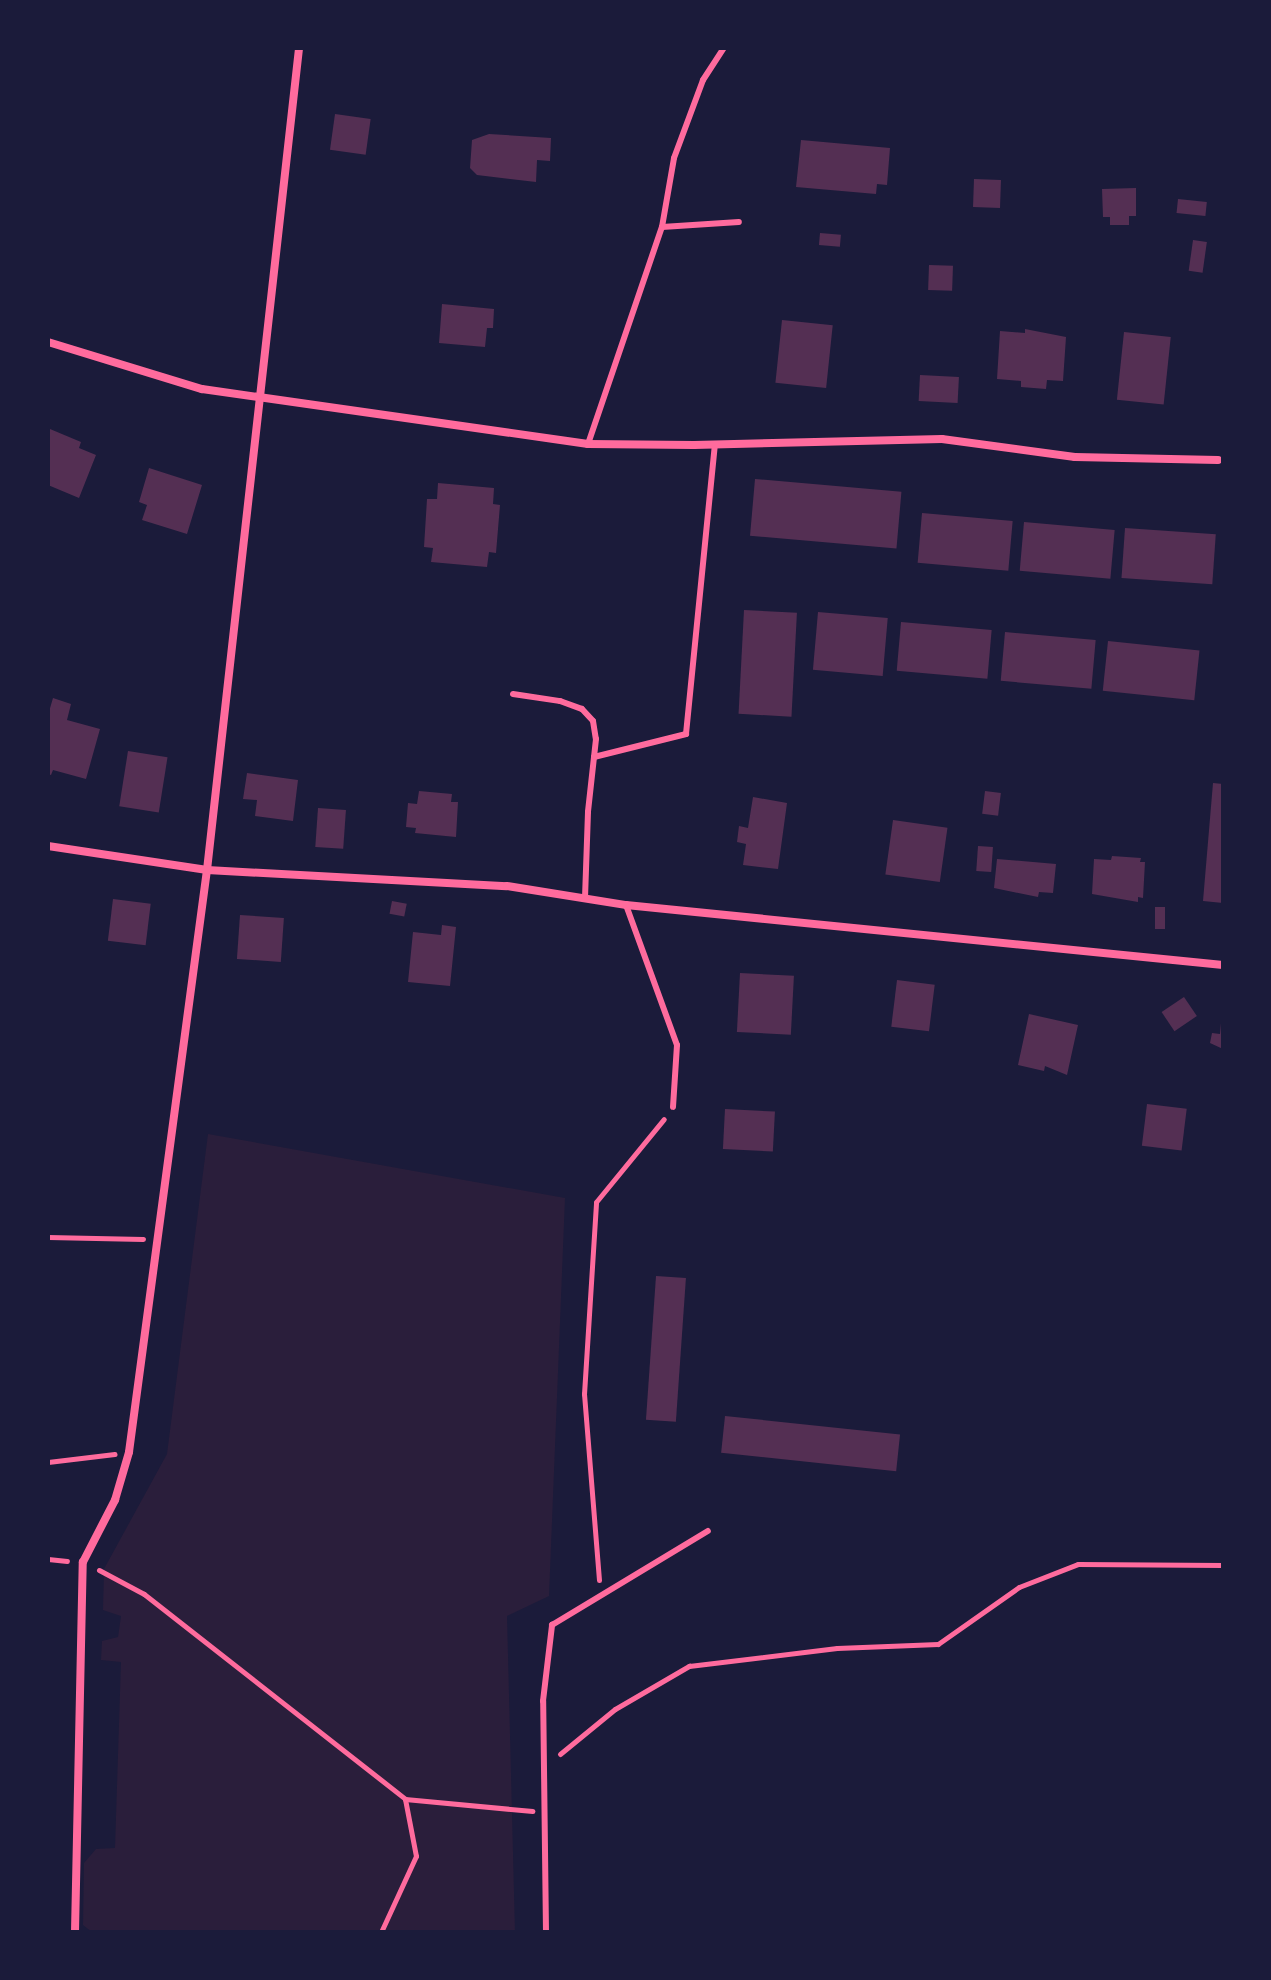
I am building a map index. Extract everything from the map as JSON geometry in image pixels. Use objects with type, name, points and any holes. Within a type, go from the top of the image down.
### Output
[{"type":"street","points":[[75,1932],[83,1562],[115,1500],[129,1452],[207,870],[299,48]]},
{"type":"street","points":[[48,342],[202,389],[588,444],[715,445],[942,439],[1075,457],[1218,460]]},
{"type":"street","points":[[48,846],[207,870],[507,886],[626,905],[1223,965]]},
{"type":"lane","points":[[588,444],[662,227],[674,158],[703,80],[724,48]]},
{"type":"lane","points":[[662,227],[739,222]]},
{"type":"lane","points":[[594,757],[686,734],[715,445]]},
{"type":"lane","points":[[513,694],[560,701],[582,709],[593,721],[594,757],[585,897]]},
{"type":"lane","points":[[626,905],[677,1045],[673,1107]]},
{"type":"lane","points":[[546,1932],[543,1701],[552,1625],[708,1531]]},
{"type":"path","points":[[600,1597],[584,1394],[596,1202],[673,1107]]},
{"type":"path","points":[[48,1237],[155,1240]]},
{"type":"path","points":[[48,1462],[129,1452]]},
{"type":"path","points":[[83,1562],[144,1594],[405,1799],[544,1812]]},
{"type":"path","points":[[543,1768],[615,1709],[689,1666],[837,1648],[938,1644],[1019,1587],[1078,1564],[1223,1565]]},
{"type":"path","points":[[381,1932],[416,1856],[405,1799]]},
{"type":"shaded area","points":[[208,1134],[565,1198],[549,1596],[507,1616],[515,1932],[92,1932],[83,1925],[84,1863],[96,1849],[115,1848],[121,1662],[101,1660],[102,1641],[118,1637],[121,1616],[103,1610],[104,1569],[167,1454]]},
{"type":"building","points":[[335,114],[371,119],[366,155],[330,150]]},
{"type":"building","points":[[489,134],[551,138],[550,161],[537,160],[536,182],[477,175],[470,168],[472,140]]},
{"type":"building","points":[[801,140],[890,148],[887,185],[877,184],[876,194],[796,187]]},
{"type":"building","points":[[974,179],[1001,180],[1000,208],[973,207]]},
{"type":"building","points":[[1136,188],[1136,216],[1129,216],[1129,225],[1110,225],[1110,217],[1103,217],[1102,189]]},
{"type":"building","points":[[1178,199],[1207,202],[1205,216],[1177,213]]},
{"type":"building","points":[[820,233],[841,235],[840,247],[819,245]]},
{"type":"building","points":[[1193,240],[1207,242],[1203,273],[1189,271]]},
{"type":"building","points":[[929,265],[953,266],[952,291],[928,290]]},
{"type":"building","points":[[442,304],[494,309],[493,328],[487,328],[485,347],[439,343]]},
{"type":"building","points":[[782,320],[833,325],[826,388],[775,383]]},
{"type":"building","points":[[1025,329],[1066,337],[1063,381],[1047,380],[1046,389],[1021,387],[1021,381],[997,379],[1000,331],[1025,333]]},
{"type":"building","points":[[1124,332],[1171,337],[1164,405],[1117,400]]},
{"type":"building","points":[[920,375],[959,377],[958,403],[919,401]]},
{"type":"building","points":[[50,429],[81,442],[79,448],[96,455],[79,498],[48,485]]},
{"type":"building","points":[[149,468],[202,485],[187,534],[142,520],[147,505],[139,502]]},
{"type":"building","points":[[755,479],[901,492],[896,549],[750,536]]},
{"type":"building","points":[[438,483],[494,488],[493,504],[500,505],[496,553],[489,552],[487,567],[431,562],[433,548],[424,547],[427,499],[437,499]]},
{"type":"building","points":[[922,513],[1013,521],[1008,571],[918,563]]},
{"type":"building","points":[[1024,522],[1115,530],[1110,579],[1020,571]]},
{"type":"building","points":[[1125,528],[1216,534],[1212,584],[1122,578]]},
{"type":"building","points":[[744,610],[797,613],[791,717],[739,714]]},
{"type":"building","points":[[818,612],[888,618],[883,676],[813,670]]},
{"type":"building","points":[[901,622],[992,630],[987,679],[897,671]]},
{"type":"building","points":[[1005,632],[1096,640],[1091,689],[1001,681]]},
{"type":"building","points":[[1108,641],[1199,651],[1194,700],[1103,691]]},
{"type":"building","points":[[53,698],[71,704],[67,720],[100,729],[86,779],[53,770],[51,775],[48,774],[48,715]]},
{"type":"building","points":[[128,751],[168,757],[159,813],[119,806]]},
{"type":"building","points":[[247,773],[298,780],[293,821],[255,816],[257,800],[243,799]]},
{"type":"building","points":[[1213,783],[1223,784],[1223,903],[1203,901]]},
{"type":"building","points":[[419,791],[452,794],[451,802],[458,802],[456,837],[415,833],[416,828],[406,827],[408,803],[417,804]]},
{"type":"building","points":[[985,791],[1001,793],[998,816],[982,814]]},
{"type":"building","points":[[753,797],[787,803],[778,869],[743,865],[746,844],[737,842],[739,826],[748,828]]},
{"type":"building","points":[[318,808],[346,810],[343,849],[315,847]]},
{"type":"building","points":[[893,820],[947,828],[940,882],[885,874]]},
{"type":"building","points":[[978,846],[993,847],[991,872],[976,871]]},
{"type":"building","points":[[1112,856],[1141,858],[1140,862],[1145,862],[1143,898],[1138,897],[1138,902],[1092,894],[1094,859],[1111,860]]},
{"type":"building","points":[[997,859],[1056,864],[1053,893],[1039,892],[1038,897],[994,888]]},
{"type":"building","points":[[113,899],[151,904],[146,945],[108,941]]},
{"type":"building","points":[[392,901],[407,904],[404,917],[390,914]]},
{"type":"building","points":[[1155,907],[1165,907],[1165,929],[1155,929]]},
{"type":"building","points":[[240,915],[284,918],[281,962],[237,959]]},
{"type":"building","points":[[442,925],[456,927],[450,986],[408,982],[413,932],[441,935]]},
{"type":"building","points":[[740,973],[794,976],[791,1035],[737,1032]]},
{"type":"building","points":[[897,980],[935,985],[929,1031],[891,1027]]},
{"type":"building","points":[[1184,997],[1197,1016],[1174,1031],[1162,1012]]},
{"type":"building","points":[[1029,1014],[1078,1025],[1067,1075],[1045,1066],[1044,1071],[1018,1065]]},
{"type":"building","points":[[1221,1023],[1223,1049],[1210,1043],[1212,1033],[1220,1034]]},
{"type":"building","points":[[1147,1104],[1187,1109],[1182,1151],[1142,1146]]},
{"type":"building","points":[[725,1109],[775,1112],[773,1152],[723,1149]]},
{"type":"building","points":[[656,1276],[686,1278],[676,1422],[646,1420]]},
{"type":"building","points":[[725,1416],[900,1434],[896,1471],[721,1453]]}]
